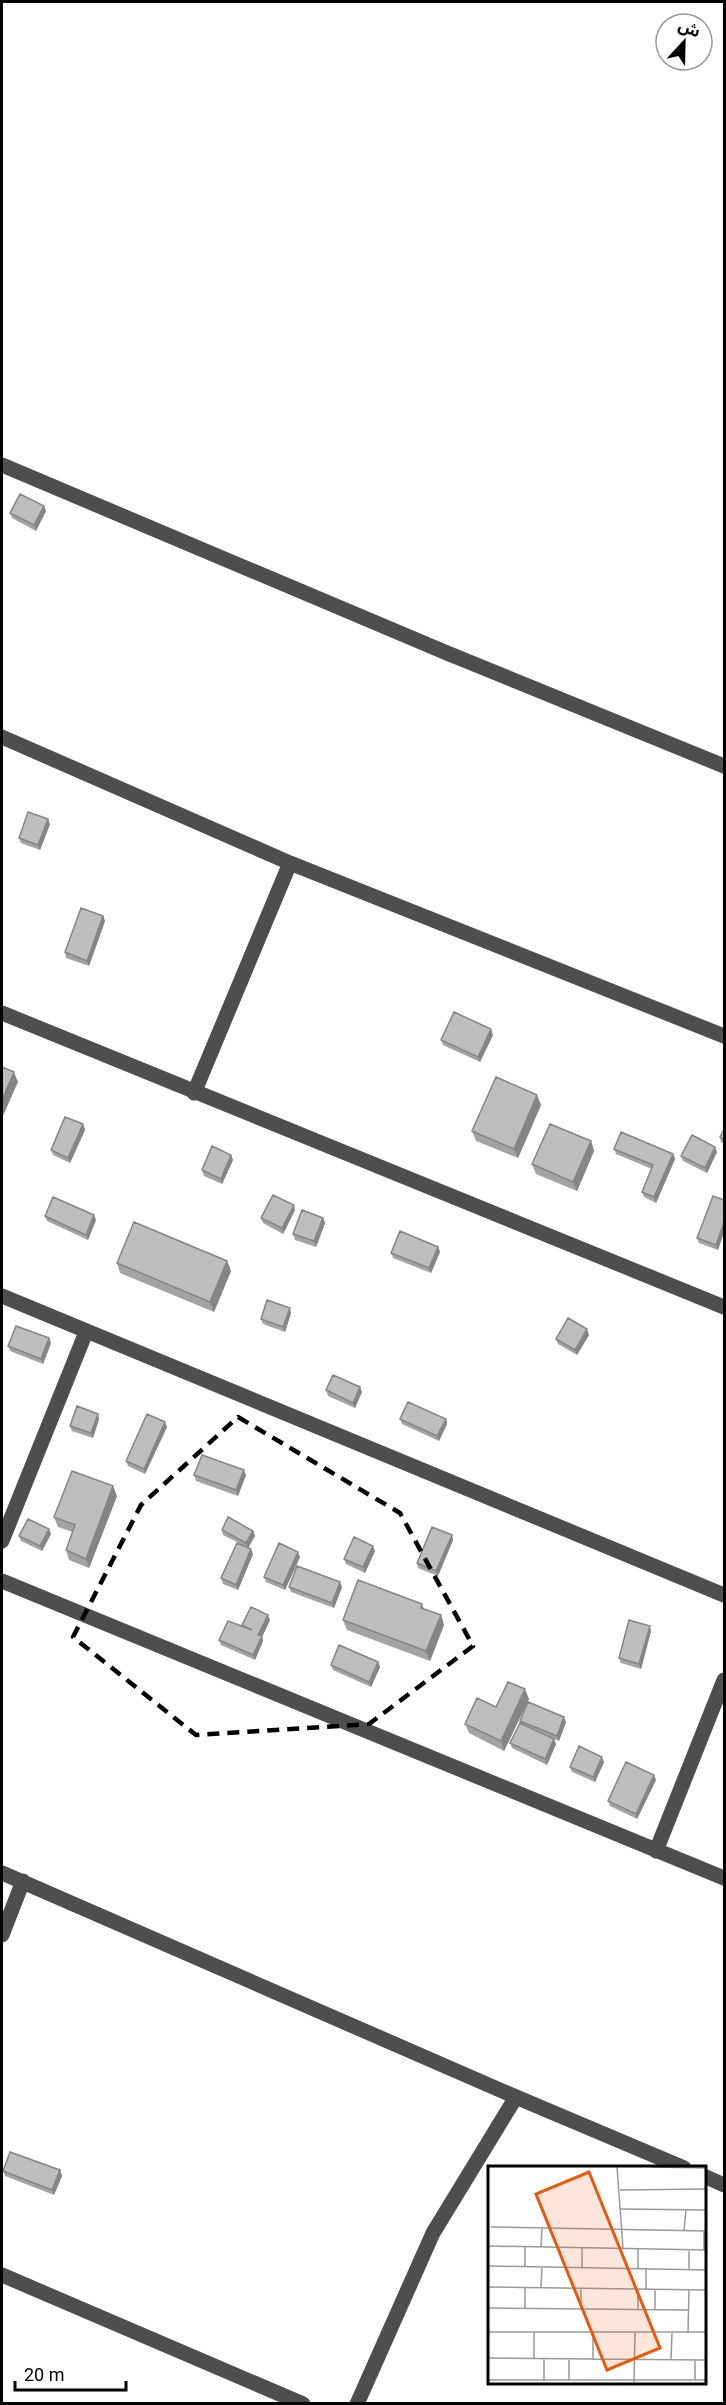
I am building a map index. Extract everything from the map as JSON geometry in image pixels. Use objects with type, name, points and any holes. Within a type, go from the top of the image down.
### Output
[{"type":"street","points":[[2,465],[447,653],[724,766]]},
{"type":"street","points":[[2,737],[290,863],[724,1036]]},
{"type":"street","points":[[194,1093],[290,863]]},
{"type":"street","points":[[2,1013],[724,1307]]},
{"type":"street","points":[[2,1296],[724,1595]]},
{"type":"street","points":[[2,1542],[86,1332]]},
{"type":"street","points":[[2,1581],[724,1878]]},
{"type":"street","points":[[656,1851],[724,1680]]},
{"type":"street","points":[[2,1873],[679,2166]]},
{"type":"street","points":[[2,1935],[22,1881]]},
{"type":"street","points":[[357,2403],[433,2233],[516,2097]]},
{"type":"street","points":[[705,2176],[724,2185]]},
{"type":"street","points":[[2,2276],[303,2403]]},
{"type":"highlighted area","points":[[238,1417],[400,1513],[473,1646],[369,1724],[196,1735],[73,1637],[141,1505]]},
{"type":"building","points":[[20,494],[44,506],[34,525],[10,513]]},
{"type":"building","points":[[28,812],[48,819],[38,845],[19,838]]},
{"type":"building","points":[[81,908],[103,916],[87,961],[65,952]]},
{"type":"building","points":[[454,1012],[491,1029],[478,1057],[441,1040]]},
{"type":"building","points":[[2,1067],[14,1072],[2,1100]]},
{"type":"building","points":[[496,1077],[537,1095],[514,1149],[472,1131]]},
{"type":"building","points":[[65,1117],[83,1124],[68,1158],[51,1150]]},
{"type":"building","points":[[550,1124],[591,1141],[573,1182],[532,1164]]},
{"type":"building","points":[[621,1132],[673,1154],[654,1197],[642,1192],[653,1165],[614,1149]]},
{"type":"building","points":[[692,1135],[715,1147],[705,1168],[681,1156]]},
{"type":"building","points":[[212,1146],[231,1155],[221,1179],[202,1170]]},
{"type":"building","points":[[273,1195],[294,1205],[282,1228],[261,1218]]},
{"type":"building","points":[[713,1196],[724,1200],[724,1222],[716,1245],[697,1238]]},
{"type":"building","points":[[53,1197],[94,1215],[86,1235],[45,1216]]},
{"type":"building","points":[[302,1210],[323,1218],[314,1241],[293,1234]]},
{"type":"building","points":[[134,1222],[227,1261],[210,1302],[117,1263]]},
{"type":"building","points":[[400,1231],[438,1247],[429,1268],[391,1253]]},
{"type":"building","points":[[267,1300],[290,1308],[283,1327],[261,1319]]},
{"type":"building","points":[[568,1318],[587,1329],[575,1350],[556,1339]]},
{"type":"building","points":[[16,1326],[49,1338],[41,1359],[8,1346]]},
{"type":"building","points":[[333,1375],[360,1387],[353,1403],[326,1390]]},
{"type":"building","points":[[408,1402],[446,1419],[437,1436],[400,1419]]},
{"type":"building","points":[[77,1406],[98,1414],[91,1433],[70,1426]]},
{"type":"building","points":[[147,1414],[165,1422],[144,1469],[126,1461]]},
{"type":"building","points":[[202,1455],[244,1470],[236,1490],[194,1475]]},
{"type":"building","points":[[72,1471],[113,1486],[86,1559],[66,1550],[75,1525],[54,1517]]},
{"type":"building","points":[[228,1517],[253,1531],[246,1543],[222,1530]]},
{"type":"building","points":[[28,1519],[49,1529],[40,1546],[19,1536]]},
{"type":"building","points":[[432,1527],[452,1535],[436,1571],[417,1563]]},
{"type":"building","points":[[354,1537],[373,1546],[363,1567],[344,1559]]},
{"type":"building","points":[[237,1543],[251,1549],[236,1585],[221,1578]]},
{"type":"building","points":[[279,1543],[298,1552],[283,1585],[264,1577]]},
{"type":"building","points":[[297,1566],[340,1582],[332,1603],[289,1587]]},
{"type":"building","points":[[358,1580],[422,1604],[421,1608],[441,1615],[426,1651],[343,1620]]},
{"type":"building","points":[[251,1607],[268,1615],[258,1635],[262,1636],[253,1655],[219,1640],[228,1621],[252,1630],[242,1625]]},
{"type":"building","points":[[629,1620],[650,1626],[639,1664],[619,1658]]},
{"type":"building","points":[[339,1645],[378,1662],[369,1682],[331,1665]]},
{"type":"building","points":[[508,1682],[525,1689],[501,1741],[465,1724],[477,1698],[496,1707]]},
{"type":"building","points":[[528,1702],[564,1717],[557,1736],[520,1721]]},
{"type":"building","points":[[520,1723],[554,1739],[545,1759],[510,1743]]},
{"type":"building","points":[[579,1746],[602,1757],[593,1777],[570,1767]]},
{"type":"building","points":[[626,1762],[654,1775],[636,1814],[608,1801]]},
{"type":"building","points":[[10,2152],[60,2170],[52,2190],[3,2171]]}]
